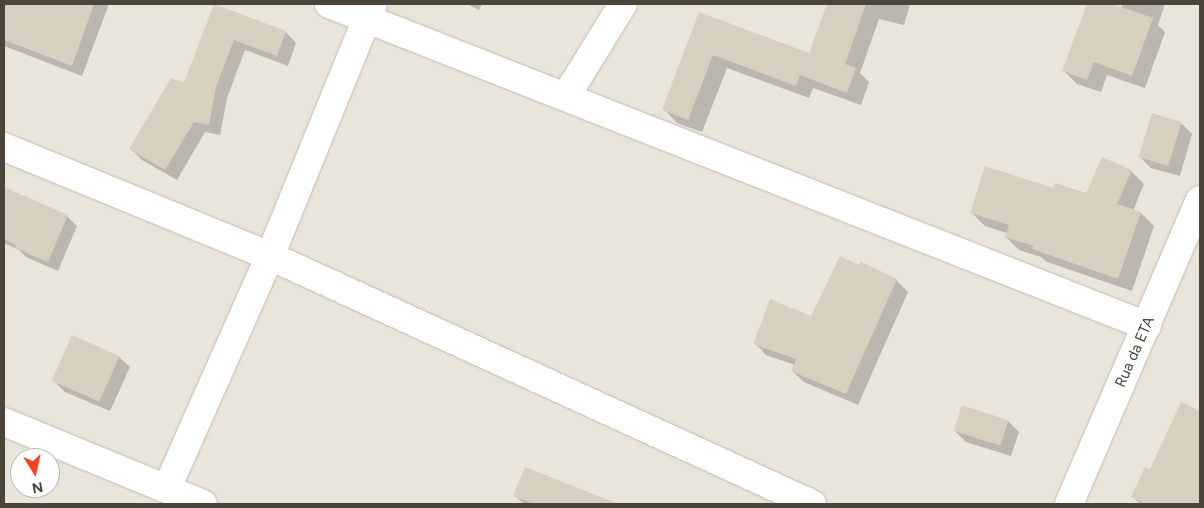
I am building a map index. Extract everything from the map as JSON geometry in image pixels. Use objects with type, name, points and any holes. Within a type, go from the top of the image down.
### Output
[{"type":"street","points":[[329,4],[371,11],[566,96],[1147,326]]},
{"type":"street","points":[[566,96],[623,4]]},
{"type":"street","points":[[167,488],[270,256],[371,11]]},
{"type":"street","points":[[4,147],[270,256],[812,504]]},
{"type":"street","name":"Rua da ETA","points":[[1069,504],[1200,202]]},
{"type":"street","points":[[4,422],[203,504]]},
{"type":"shaded area","points":[[4,4],[1200,4],[1200,504],[4,504]]},
{"type":"building","points":[[4,4],[94,4],[72,66],[4,40]]},
{"type":"building","points":[[214,4],[286,31],[277,56],[234,40],[216,87],[209,125],[194,122],[165,170],[129,149],[171,78],[184,82]]},
{"type":"building","points":[[827,4],[866,4],[845,64],[856,68],[847,93],[800,75],[796,86],[713,55],[688,120],[662,110],[699,12],[809,53]]},
{"type":"building","points":[[1087,4],[1112,4],[1153,18],[1132,76],[1094,62],[1087,80],[1062,71]]},
{"type":"building","points":[[1152,113],[1182,122],[1168,166],[1139,157]]},
{"type":"building","points":[[1102,157],[1132,170],[1117,204],[1141,212],[1118,279],[1032,249],[1033,246],[1005,237],[1009,225],[970,213],[985,166],[1053,188],[1055,183],[1086,193]]},
{"type":"building","points":[[4,187],[68,215],[48,262],[15,248],[16,245],[4,239]]},
{"type":"building","points":[[840,256],[859,265],[860,261],[897,279],[846,394],[791,371],[796,359],[753,344],[770,299],[811,316]]},
{"type":"building","points":[[72,335],[120,356],[99,402],[52,381]]},
{"type":"building","points":[[1181,402],[1200,411],[1200,504],[1145,504],[1131,497],[1145,467],[1150,469]]},
{"type":"building","points":[[962,405],[1009,420],[1000,446],[954,431]]},
{"type":"building","points":[[525,467],[616,504],[535,504],[513,496]]}]
